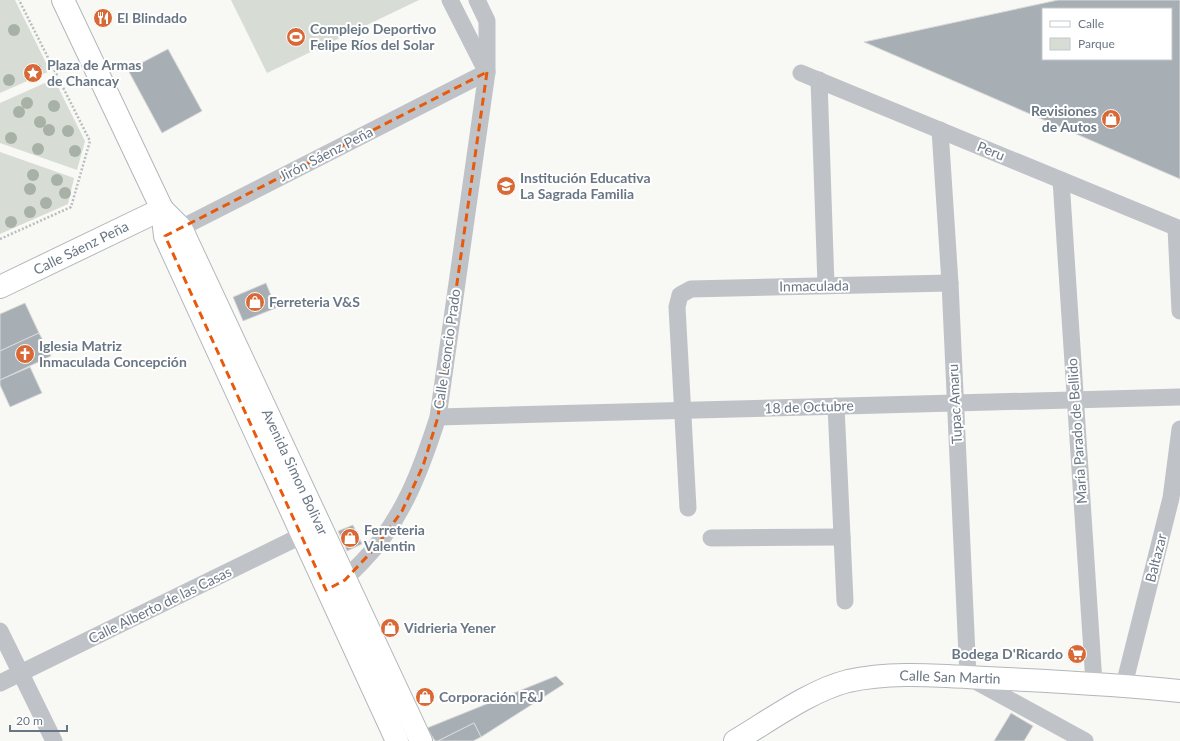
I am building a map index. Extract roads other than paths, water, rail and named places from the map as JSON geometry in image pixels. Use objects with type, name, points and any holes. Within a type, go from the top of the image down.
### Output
[{"type":"street","name":"Avenida Simon Bolivar","points":[[63,0],[173,232],[336,585],[421,741]]},
{"type":"street","points":[[450,0],[486,72]]},
{"type":"street","name":"Calle Leoncio Prado","points":[[336,585],[376,548],[402,511],[423,466],[438,418],[486,72],[487,21],[477,0]]},
{"type":"street","name":"Jirón Sáenz Peña","points":[[173,232],[486,72]]},
{"type":"street","name":"Peru","points":[[801,73],[1178,228]]},
{"type":"street","points":[[819,80],[826,285]]},
{"type":"street","name":"Tupac Amaru","points":[[940,130],[950,282],[968,677]]},
{"type":"street","name":"María Parado de Bellido","points":[[1061,180],[1094,683]]},
{"type":"street","name":"Calle Sáenz Peña","points":[[0,287],[162,209]]},
{"type":"street","points":[[1178,228],[1180,311]]},
{"type":"street","name":"Inmaculada","points":[[684,411],[677,307],[680,295],[691,289],[950,282]]},
{"type":"street","name":"18 de Octubre","points":[[438,418],[836,406],[1180,398]]},
{"type":"street","points":[[836,406],[845,601]]},
{"type":"street","points":[[684,411],[688,508]]},
{"type":"street","name":"Baltazar","points":[[1124,685],[1171,498],[1180,429]]},
{"type":"street","name":"Calle Alberto de las Casas","points":[[0,683],[311,532]]},
{"type":"street","points":[[711,538],[842,537]]},
{"type":"street","name":"Avenida Simon Bolivar","points":[[336,585],[397,741]]},
{"type":"street","points":[[0,631],[54,741]]},
{"type":"street","name":"Calle San Martin","points":[[736,741],[811,696],[846,682],[883,675],[968,677],[1094,683],[1180,691]]},
{"type":"street","points":[[968,677],[1066,736],[1085,741]]},
{"type":"place","name":"El Blindado","points":[[103,18]]},
{"type":"place","name":"Complejo Deportivo Felipe Ríos del Solar","points":[[296,37]]},
{"type":"place","name":"Plaza de Armas de Chancay","points":[[33,73]]},
{"type":"place","name":"Revisiones de Autos","points":[[1111,119]]},
{"type":"place","name":"Institución Educativa La Sagrada Familia","points":[[506,186]]},
{"type":"place","name":"Ferreteria V&S","points":[[255,302]]},
{"type":"place","name":"Iglesia Matriz Inmaculada Concepción","points":[[25,354]]},
{"type":"place","name":"Ferreteria Valentin","points":[[350,538]]},
{"type":"place","name":"Vidrieria Yener","points":[[390,628]]},
{"type":"place","name":"Bodega D'Ricardo","points":[[1077,654]]},
{"type":"place","name":"Corporación F&J","points":[[425,697]]}]
